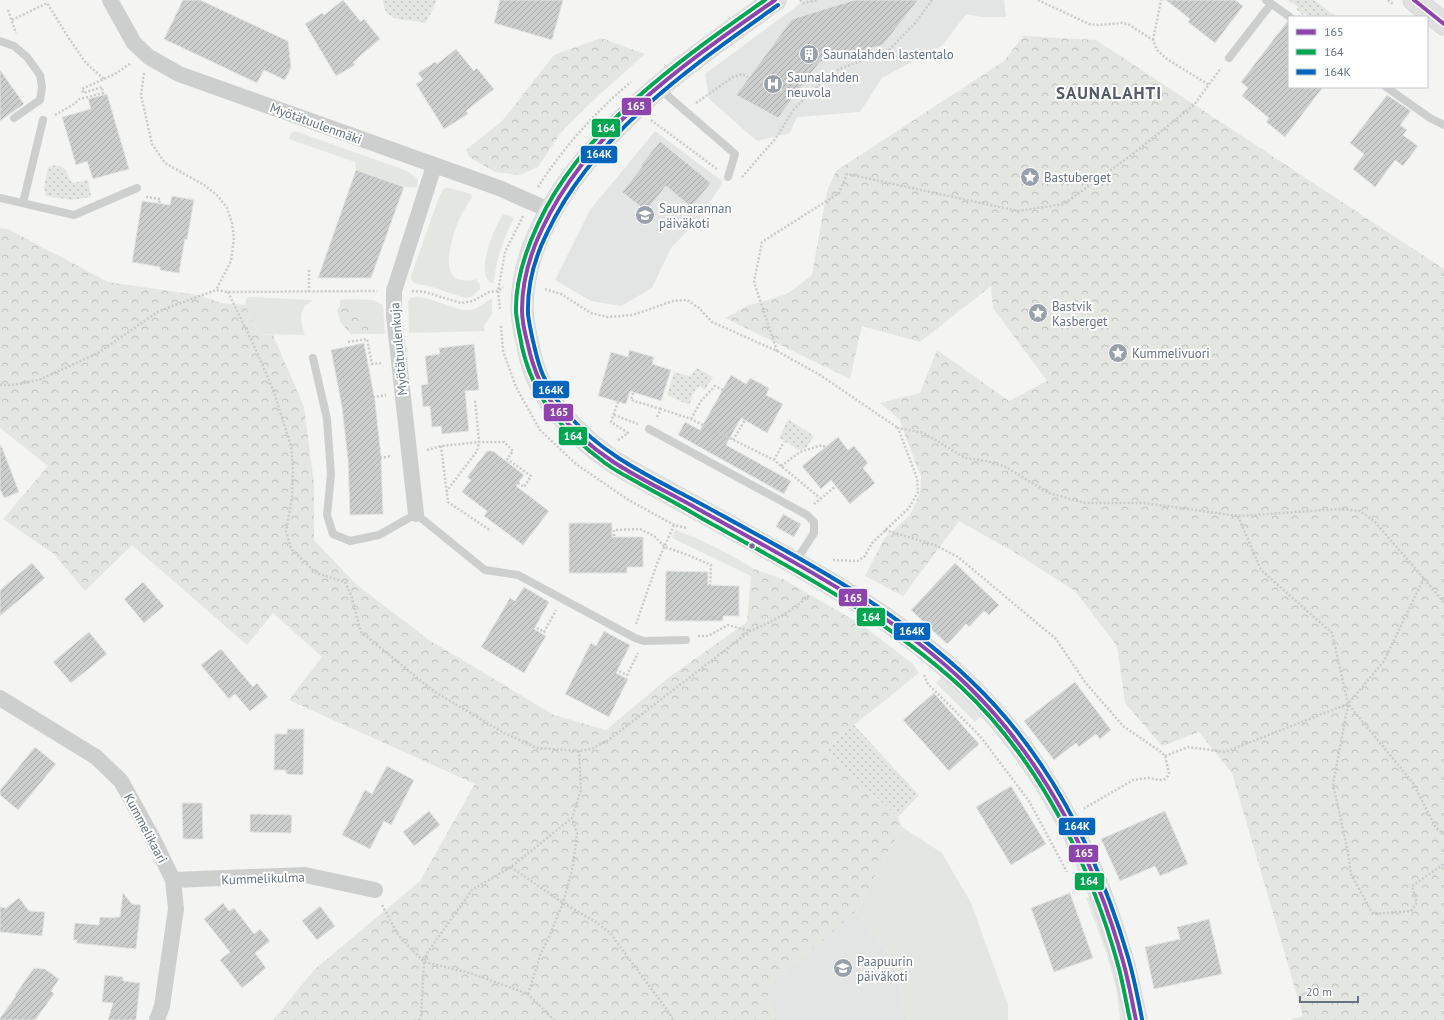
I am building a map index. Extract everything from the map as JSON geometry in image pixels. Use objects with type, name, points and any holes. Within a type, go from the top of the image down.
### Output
[{"type":"street","name":"Myötätuulenmäki","points":[[110,0],[134,43],[149,57],[179,74],[499,188],[551,211]]},
{"type":"street","points":[[775,0],[693,59],[661,85],[623,120],[594,151],[566,186],[551,211],[529,260],[523,294],[522,313],[531,360],[539,381],[557,409],[577,433],[608,458],[871,608],[929,651],[970,688],[1013,735],[1046,781],[1075,835],[1103,898],[1121,954],[1136,1019]]},
{"type":"street","points":[[1414,0],[1444,24]]},
{"type":"street","name":"Myötätuulenkuja","points":[[416,514],[394,316],[394,291],[434,166]]},
{"type":"street","name":"Kummelikaari","points":[[0,698],[96,757],[121,781],[152,837],[173,880],[176,909],[162,1006],[157,1020]]},
{"type":"street","name":"Kummelikulma","points":[[173,880],[305,875],[375,890]]},
{"type":"lane","points":[[1229,58],[1268,2],[1289,16]]},
{"type":"lane","points":[[0,41],[14,46],[27,56],[40,75],[42,87],[40,100],[14,118]]},
{"type":"lane","points":[[661,85],[668,96],[735,154],[728,177]]},
{"type":"lane","points":[[1387,88],[1430,118],[1444,125]]},
{"type":"lane","points":[[23,203],[43,120]]},
{"type":"lane","points":[[0,198],[74,215],[137,188]]},
{"type":"lane","points":[[313,358],[327,419],[331,475],[326,515],[333,534],[350,541],[378,535],[416,514],[485,570],[518,575],[639,639],[686,640]]},
{"type":"lane","points":[[650,430],[807,515],[814,522],[814,533],[801,553],[798,565]]},
{"type":"path","points":[[800,0],[803,3],[818,0]]},
{"type":"path","points":[[646,116],[730,179],[740,179],[776,138],[794,109],[832,72],[846,65],[862,61],[889,50],[915,23],[932,0]]},
{"type":"path","points":[[1038,0],[1089,24],[1128,24],[1153,40]]},
{"type":"path","points":[[1161,0],[1153,40],[1157,50],[1167,59],[1209,85]]},
{"type":"path","points":[[12,20],[47,3],[86,63],[104,79]]},
{"type":"path","points":[[8,10],[16,30],[14,46]]},
{"type":"path","points":[[777,352],[754,282],[762,242],[839,192],[846,174],[1018,211],[1064,204],[1134,154],[1194,105],[1229,58]]},
{"type":"path","points":[[43,120],[53,116],[80,99],[104,93],[102,87],[83,94],[82,89],[115,74],[135,60]]},
{"type":"path","points":[[144,68],[141,95],[152,144],[165,163],[204,185],[218,196],[228,208],[234,238],[231,261],[216,290]]},
{"type":"path","points":[[685,111],[733,77],[742,74],[748,77]]},
{"type":"path","points":[[309,269],[309,292]]},
{"type":"path","points":[[541,287],[561,294],[591,313],[607,317],[633,315],[673,301],[687,300],[699,308],[712,322],[777,352],[820,376],[898,428],[924,433],[965,458],[986,461],[1004,466],[1048,493],[1068,499],[1085,503],[1144,503],[1238,516],[1340,509],[1360,511],[1374,521],[1444,603]]},
{"type":"path","points":[[0,385],[12,385],[39,380],[98,353],[159,311],[216,290],[228,292],[425,292],[461,303],[473,301],[489,292],[498,291]]},
{"type":"path","points":[[228,292],[274,392],[291,446],[293,470],[292,498],[286,531],[290,549],[316,573],[345,582],[351,595],[361,632],[435,692],[504,733],[537,748],[579,751],[590,749],[607,741],[750,631],[770,623],[800,604],[812,592]]},
{"type":"path","points":[[348,342],[367,339],[372,364],[399,360]]},
{"type":"path","points":[[691,418],[701,401],[715,386],[723,390]]},
{"type":"path","points":[[633,392],[631,400],[691,418],[774,460],[820,498]]},
{"type":"path","points":[[446,492],[477,451],[479,442],[475,399]]},
{"type":"path","points":[[618,402],[612,422],[628,433],[618,440]]},
{"type":"path","points":[[650,430],[661,409]]},
{"type":"path","points":[[614,415],[638,424]]},
{"type":"path","points":[[733,440],[745,420]]},
{"type":"path","points":[[828,563],[831,560],[858,561],[865,556],[872,543],[909,508],[918,492],[917,478],[898,428]]},
{"type":"path","points":[[372,459],[409,454],[440,446],[479,442],[504,442],[513,451],[507,459],[531,476],[524,487],[518,483]]},
{"type":"path","points":[[774,460],[784,442]]},
{"type":"path","points":[[781,466],[800,452],[822,445],[825,447]]},
{"type":"path","points":[[440,446],[448,502],[491,531]]},
{"type":"path","points":[[813,504],[836,486]]},
{"type":"path","points":[[1238,516],[1261,570],[1332,633],[1348,704],[1333,784],[1348,852],[1351,874],[1373,914],[1411,911],[1417,903],[1412,886],[1444,864]]},
{"type":"path","points":[[612,668],[627,675],[639,639],[636,621],[658,561],[674,525]]},
{"type":"path","points":[[614,544],[614,530],[640,529],[654,536],[665,547],[688,554],[711,565],[710,591]]},
{"type":"path","points":[[884,530],[935,545],[958,557],[1056,639],[1085,682],[1122,726],[1165,756],[1169,773],[1166,779],[1161,780],[1148,778],[1133,780],[1079,811]]},
{"type":"path","points":[[1165,756],[1188,747],[1225,752],[1348,704],[1384,661],[1424,578]]},
{"type":"path","points":[[530,624],[544,632],[563,600]]},
{"type":"path","points":[[686,640],[687,637],[708,636],[728,625],[750,631]]},
{"type":"path","points":[[923,674],[928,684],[980,736],[1029,801],[1070,877]]},
{"type":"path","points":[[1348,704],[1413,783],[1436,828],[1444,834]]},
{"type":"path","points":[[419,1020],[421,1016],[424,962],[427,953],[472,890],[511,867],[572,818],[581,790],[579,751]]},
{"type":"path","points":[[528,994],[540,953],[549,937],[563,903],[573,866],[577,834],[572,818]]},
{"type":"path","points":[[511,867],[563,903],[596,922],[610,933],[673,1020]]},
{"type":"path","points":[[375,890],[398,935],[424,962],[470,973],[528,994],[554,1020]]},
{"type":"shaded area","points":[[805,0],[1004,0],[1006,17],[981,17],[966,14],[943,45],[882,78],[860,112],[797,117],[790,133],[757,141],[709,99],[705,74]]},
{"type":"shaded area","name":"Saunarannan päiväkoti","points":[[655,131],[722,181],[720,187],[699,219],[671,248],[652,288],[621,306],[591,301],[555,280],[590,210]]},
{"type":"shaded area","name":"Paapuurin päiväkoti","points":[[856,911],[892,959],[908,1020],[776,1020],[766,989]]},
{"type":"green space","points":[[383,0],[437,0],[426,23],[392,17],[384,8]]},
{"type":"green space","points":[[1288,0],[1314,0],[1336,16],[1308,16],[1304,13],[1303,15],[1296,9],[1298,7]]},
{"type":"green space","points":[[1023,36],[1096,40],[1444,269],[1444,1020],[1290,1020],[1303,1016],[1232,773],[1199,732],[1162,746],[1125,703],[1117,646],[1075,591],[1014,552],[959,521],[903,596],[865,576],[884,539],[910,515],[920,493],[921,477],[899,419],[880,403],[920,393],[937,350],[1009,401],[1047,381],[993,308],[991,286],[920,342],[862,326],[850,379],[725,318],[747,306],[787,294],[812,275],[827,191],[836,171],[1004,61]]},
{"type":"green space","points":[[601,38],[645,54],[562,131],[538,167],[520,175],[495,172],[469,157],[466,150],[502,121],[554,55]]},
{"type":"green space","points":[[295,131],[407,171],[417,178],[417,187],[405,187],[378,179],[356,170],[355,162],[289,139],[291,133]]},
{"type":"green space","points":[[55,165],[65,169],[73,183],[88,180],[91,197],[71,200],[46,196],[44,188],[48,167]]},
{"type":"green space","points":[[445,188],[471,194],[472,197],[461,215],[449,253],[450,269],[453,275],[458,279],[463,280],[476,279],[480,285],[480,289],[471,297],[465,298],[432,287],[414,283],[412,281],[411,276],[439,197]]},
{"type":"green space","points":[[505,214],[514,218],[496,266],[494,283],[491,283],[486,275],[485,260],[496,226]]},
{"type":"green space","points":[[0,228],[8,229],[108,282],[198,295],[221,303],[245,305],[259,334],[273,335],[304,407],[314,483],[314,540],[357,585],[429,640],[554,715],[606,730],[668,678],[747,622],[751,576],[754,569],[783,579],[862,625],[913,664],[919,673],[825,750],[898,817],[902,827],[856,911],[767,989],[776,1020],[273,1020],[314,970],[420,881],[475,784],[289,700],[322,657],[273,613],[247,645],[132,545],[85,591],[54,554],[3,519],[48,466],[0,428]]},
{"type":"green space","points":[[248,297],[313,300],[305,306],[301,316],[302,328],[305,335],[259,334],[245,305]]},
{"type":"green space","points":[[410,298],[426,298],[462,310],[477,308],[492,298],[492,314],[484,326],[485,331],[409,333],[408,301]]},
{"type":"green space","points":[[348,299],[373,300],[383,305],[385,334]]},
{"type":"green space","points":[[348,299],[385,334],[351,334],[341,323],[337,311],[340,306],[340,300]]},
{"type":"green space","points":[[697,368],[713,377],[705,390],[699,386],[693,394],[689,405],[667,395],[674,372],[690,376]]},
{"type":"green space","points":[[788,419],[814,436],[806,448],[799,450],[779,438]]},
{"type":"green space","points":[[675,530],[706,543],[745,563],[754,569],[751,576],[672,538]]},
{"type":"green space","points":[[942,677],[981,716],[975,722],[936,683]]},
{"type":"green space","points":[[854,725],[919,795],[898,817],[825,750]]},
{"type":"green space","points":[[902,827],[942,853],[971,903],[1008,1005],[1008,1020],[908,1020],[892,959],[856,911]]},
{"type":"green space","points":[[1094,895],[1113,949],[1127,1020],[1120,1020],[1117,991],[1106,952],[1086,898]]},
{"type":"building","points":[[183,0],[200,0],[288,41],[291,67],[285,80],[264,70],[257,83],[164,39]]},
{"type":"building","points":[[343,0],[361,22],[364,19],[380,39],[353,62],[355,65],[336,76],[305,24],[322,13],[324,15]]},
{"type":"building","points":[[500,0],[563,0],[552,40],[494,23]]},
{"type":"building","name":"Saunalahden lastentalo","points":[[854,0],[918,0],[883,45],[820,62],[778,118],[736,95],[792,19]]},
{"type":"building","points":[[1166,0],[1235,0],[1243,6],[1215,43],[1188,22],[1190,19]]},
{"type":"building","points":[[1288,22],[1288,88],[1322,88],[1285,137],[1266,122],[1269,118],[1242,96],[1248,88],[1241,82]]},
{"type":"building","points":[[456,49],[474,71],[477,68],[494,89],[466,111],[468,114],[444,129],[416,84],[423,80],[418,73],[435,62],[437,64]]},
{"type":"building","points":[[0,70],[24,104],[0,121]]},
{"type":"building","points":[[107,94],[129,169],[93,179],[87,161],[76,165],[62,117],[91,109],[88,99]]},
{"type":"building","points":[[1387,95],[1411,111],[1400,125],[1407,130],[1403,135],[1418,146],[1403,166],[1395,160],[1375,187],[1353,169],[1364,154],[1350,143]]},
{"type":"building","points":[[660,141],[711,183],[691,207],[666,186],[646,211],[622,192]]},
{"type":"building","points":[[356,170],[404,187],[371,278],[318,278]]},
{"type":"building","points":[[172,196],[194,200],[179,273],[160,270],[160,267],[132,262],[142,201],[170,205]]},
{"type":"building","points":[[364,343],[375,401],[381,456],[383,514],[350,515],[348,460],[342,407],[331,350]]},
{"type":"building","points":[[474,344],[479,390],[465,391],[469,431],[442,434],[441,426],[432,427],[430,406],[423,407],[421,385],[428,384],[425,356],[440,354],[439,348]]},
{"type":"building","points":[[629,350],[654,357],[652,364],[671,370],[661,401],[630,391],[626,404],[598,396],[611,352],[628,357]]},
{"type":"building","points":[[731,375],[746,384],[750,378],[769,388],[766,395],[783,404],[767,433],[741,418],[726,445],[791,481],[784,494],[678,435],[685,422],[700,430]]},
{"type":"building","points":[[838,437],[848,450],[854,446],[868,463],[863,468],[875,483],[850,504],[831,480],[821,489],[802,466]]},
{"type":"building","points":[[1,445],[19,492],[4,498],[0,489]]},
{"type":"building","points":[[487,451],[493,451],[524,475],[516,486],[549,511],[523,545],[484,516],[487,511],[462,492],[471,480],[467,477]]},
{"type":"building","points":[[783,514],[801,524],[794,537],[776,527]]},
{"type":"building","points":[[569,523],[612,523],[612,537],[643,537],[643,567],[627,567],[627,573],[569,573]]},
{"type":"building","points":[[32,563],[45,578],[0,616],[0,590]]},
{"type":"building","points":[[955,563],[999,605],[989,615],[984,611],[969,627],[966,624],[947,644],[911,610]]},
{"type":"building","points":[[666,571],[708,572],[708,585],[739,586],[739,616],[723,616],[723,621],[665,621]]},
{"type":"building","points":[[143,582],[164,606],[144,623],[124,599]]},
{"type":"building","points":[[524,587],[549,602],[534,629],[546,636],[524,673],[481,647],[510,598],[515,601]]},
{"type":"building","points":[[604,631],[630,645],[616,673],[628,679],[609,717],[565,694],[591,643],[596,646]]},
{"type":"building","points":[[89,632],[107,654],[71,683],[53,662]]},
{"type":"building","points":[[221,649],[253,687],[257,683],[268,697],[250,711],[235,694],[229,699],[201,665]]},
{"type":"building","points":[[1075,682],[1111,730],[1100,739],[1096,734],[1079,747],[1076,743],[1054,760],[1024,721]]},
{"type":"building","points":[[934,693],[979,744],[949,771],[903,720]]},
{"type":"building","points":[[287,729],[304,729],[303,775],[286,774],[286,770],[274,770],[275,734],[287,734]]},
{"type":"building","points":[[35,747],[56,764],[18,810],[0,795],[0,790]]},
{"type":"building","points":[[387,766],[414,780],[391,825],[384,821],[370,849],[342,835],[365,790],[372,794]]},
{"type":"building","points":[[1011,786],[1046,844],[1011,865],[976,807]]},
{"type":"building","points":[[182,803],[202,803],[203,839],[183,839]]},
{"type":"building","points":[[429,811],[440,825],[414,846],[403,832]]},
{"type":"building","points":[[1165,811],[1188,864],[1160,876],[1155,866],[1120,881],[1101,839]]},
{"type":"building","points":[[250,814],[292,815],[291,833],[250,832]]},
{"type":"building","points":[[123,893],[132,904],[141,905],[136,949],[76,943],[78,940],[73,940],[75,923],[99,925],[100,917],[120,917]]},
{"type":"building","points":[[1070,893],[1093,958],[1054,972],[1031,908]]},
{"type":"building","points":[[19,898],[29,911],[45,912],[42,936],[0,932],[0,907],[6,908]]},
{"type":"building","points":[[223,903],[229,911],[234,908],[254,934],[260,929],[270,941],[255,953],[266,968],[242,988],[220,960],[230,952],[204,919]]},
{"type":"building","points":[[320,906],[335,926],[317,940],[302,921]]},
{"type":"building","points":[[1209,919],[1222,974],[1154,989],[1145,947],[1180,939],[1177,927]]},
{"type":"building","points":[[34,968],[45,969],[59,979],[51,991],[54,994],[35,1020],[0,1020],[16,996],[15,995]]},
{"type":"building","points":[[105,975],[123,977],[123,981],[140,983],[136,1020],[108,1020],[113,1003],[102,1002]]},
{"type":"transit line","name":"164","points":[[765,0],[700,47],[636,98],[607,126],[580,157],[557,189],[538,224],[529,245],[519,278],[516,316],[527,366],[534,383],[552,413],[576,439],[605,463],[804,576],[870,616],[932,662],[961,687],[989,716],[1038,780],[1077,851],[1093,889],[1106,927],[1120,972],[1130,1020]]},
{"type":"transit line","name":"165","points":[[775,0],[708,48],[643,100],[613,129],[586,159],[562,193],[542,229],[530,258],[523,289],[523,319],[533,364],[548,397],[558,412],[569,425],[596,450],[633,474],[769,548],[874,611],[907,634],[938,659],[968,686],[996,715],[1044,780],[1083,851],[1099,888],[1112,927],[1126,972],[1136,1020]]},
{"type":"transit line","name":"165","points":[[1414,0],[1444,24]]},
{"type":"transit line","name":"164K","points":[[778,5],[679,78],[648,105],[618,133],[591,164],[567,197],[543,242],[535,262],[530,282],[528,303],[529,324],[540,367],[549,387],[565,411],[595,441],[627,464],[738,524],[843,584],[909,629],[941,654],[971,681],[999,710],[1024,741],[1047,774],[1068,808],[1086,844],[1116,919],[1136,988],[1142,1019]]},
{"type":"place","name":"Saunalahden lastentalo","points":[[809,54]]},
{"type":"place","name":"Saunalahden neuvola","points":[[773,84]]},
{"type":"place","name":"Bastuberget","points":[[1030,177]]},
{"type":"place","name":"Saunarannan päiväkoti","points":[[645,215]]},
{"type":"place","name":"Bastvik Kasberget","points":[[1038,313]]},
{"type":"place","name":"Kummelivuori","points":[[1118,353]]},
{"type":"place","name":"Paapuurin päiväkoti","points":[[843,968]]},
{"type":"district","name":"SAUNALAHTI","points":[[1109,93]]}]
